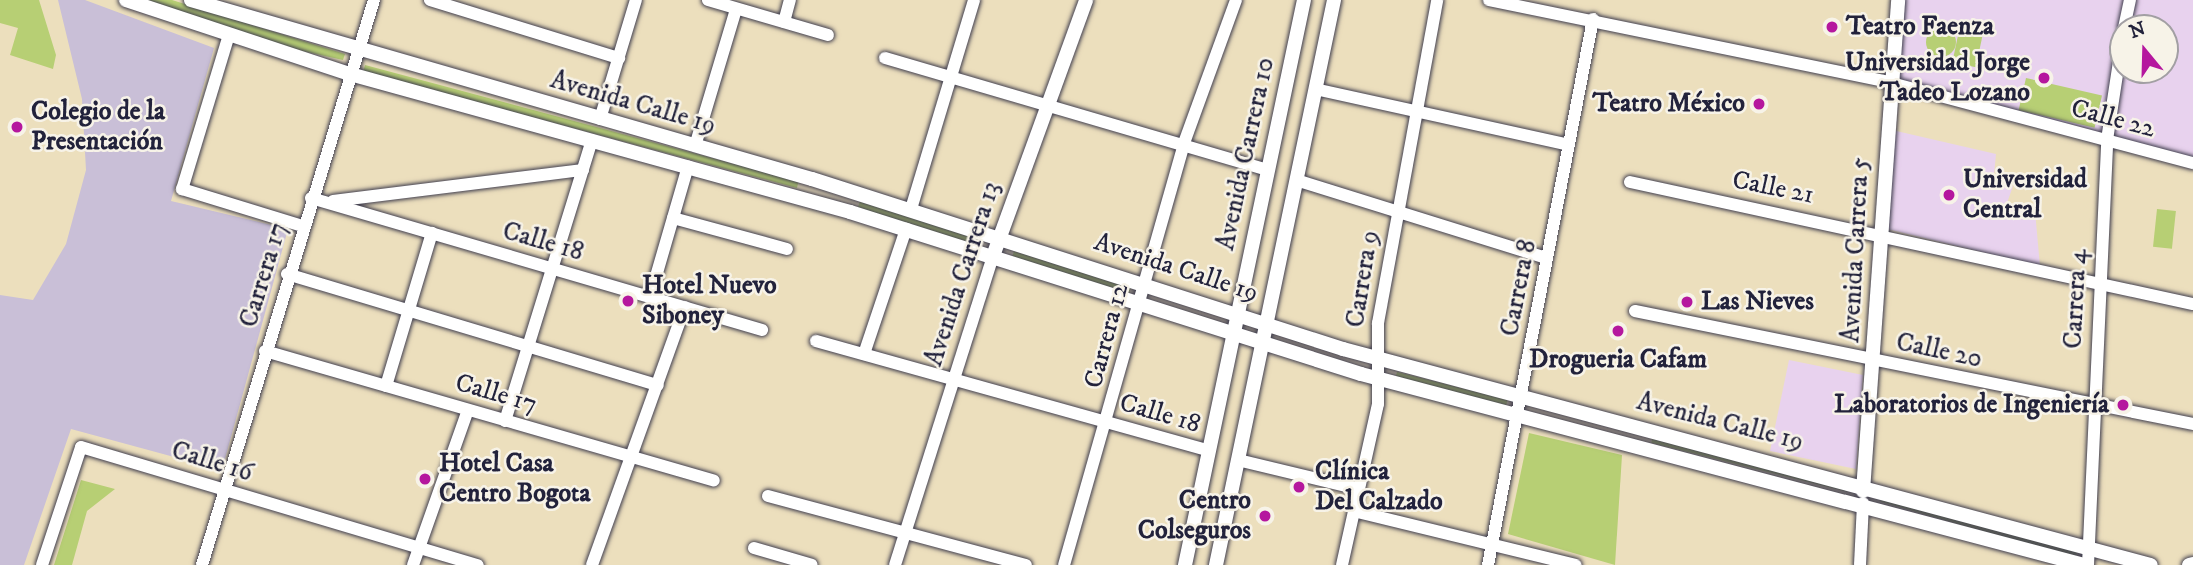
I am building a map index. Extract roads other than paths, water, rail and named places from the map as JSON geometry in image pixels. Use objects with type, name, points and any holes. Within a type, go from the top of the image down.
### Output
[{"type":"main road","name":"Avenida Calle 19","points":[[126,0],[228,38],[906,229],[1379,378],[1863,503],[2086,565]]},
{"type":"main road","name":"Avenida Calle 19","points":[[191,0],[234,16],[911,209],[1377,358],[1864,485],[2151,565]]},
{"type":"main road","name":"Avenida Carrera 13","points":[[993,256],[1086,0]]},
{"type":"main road","name":"Avenida Carrera 10","points":[[1185,565],[1304,0]]},
{"type":"main road","name":"Avenida Carrera 10","points":[[1216,565],[1334,0]]},
{"type":"main road","name":"Avenida Carrera 5","points":[[1863,503],[1890,82],[1898,0]]},
{"type":"street","points":[[234,16],[239,0]]},
{"type":"street","name":"Carrera 17","points":[[202,565],[287,274],[374,0]]},
{"type":"street","points":[[430,0],[619,58]]},
{"type":"street","points":[[600,119],[636,0]]},
{"type":"street","points":[[708,0],[828,35]]},
{"type":"street","points":[[784,22],[790,0]]},
{"type":"street","points":[[911,209],[974,0]]},
{"type":"street","name":"Carrera 12","points":[[1065,565],[1142,304],[1145,284],[1184,143],[1236,0]]},
{"type":"street","name":"Carrera 9","points":[[1342,565],[1379,378],[1377,358],[1397,211],[1437,0]]},
{"type":"street","name":"Calle 22","points":[[1489,0],[1593,19],[1890,82],[2193,163]]},
{"type":"street","points":[[695,146],[736,9]]},
{"type":"street","name":"Carrera 8","points":[[1488,565],[1593,19]]},
{"type":"street","points":[[228,38],[182,189],[302,226]]},
{"type":"street","points":[[885,58],[1184,143],[1268,170]]},
{"type":"street","name":"Carrera 4","points":[[2086,565],[2107,140],[2116,84]]},
{"type":"street","points":[[1315,89],[1569,145]]},
{"type":"street","points":[[505,421],[592,140]]},
{"type":"street","points":[[650,297],[688,166]]},
{"type":"street","points":[[327,202],[583,170]]},
{"type":"street","points":[[1296,180],[1548,258]]},
{"type":"street","name":"Calle 21","points":[[1630,182],[1882,233],[2100,287],[2193,304]]},
{"type":"street","name":"Calle 18","points":[[311,198],[762,330]]},
{"type":"street","points":[[673,218],[786,249]]},
{"type":"street","points":[[864,354],[906,229]]},
{"type":"street","points":[[386,386],[432,233]]},
{"type":"street","name":"Avenida Carrera 13","points":[[895,565],[993,256]]},
{"type":"street","points":[[287,274],[658,385]]},
{"type":"street","points":[[592,565],[685,307]]},
{"type":"street","name":"Calle 20","points":[[1635,312],[2094,407],[2193,424]]},
{"type":"street","name":"Calle 18","points":[[816,341],[1209,452]]},
{"type":"street","name":"Calle 17","points":[[265,351],[714,481]]},
{"type":"street","points":[[413,565],[468,410]]},
{"type":"street","name":"Calle 16","points":[[43,565],[81,447],[478,565]]},
{"type":"street","points":[[1238,460],[1359,489]]},
{"type":"street","points":[[768,496],[1026,565]]},
{"type":"street","points":[[1860,565],[1863,503]]},
{"type":"street","points":[[1354,511],[1493,542],[1576,565]]},
{"type":"street","points":[[754,548],[812,565]]},
{"type":"place","name":"Teatro Faenza","points":[[1832,27]]},
{"type":"place","name":"Universidad Jorge Tadeo Lozano","points":[[2044,78]]},
{"type":"place","name":"Teatro México","points":[[1759,104]]},
{"type":"place","name":"Colegio de la Presentación","points":[[17,127]]},
{"type":"place","name":"Universidad Central","points":[[1949,195]]},
{"type":"place","name":"Hotel Nuevo Siboney","points":[[628,301]]},
{"type":"place","name":"Las Nieves","points":[[1687,302]]},
{"type":"place","name":"Drogueria Cafam","points":[[1618,331]]},
{"type":"place","name":"Laboratorios de Ingeniería","points":[[2123,405]]},
{"type":"place","name":"Hotel Casa Centro Bogota","points":[[425,479]]},
{"type":"place","name":"Clínica Del Calzado","points":[[1299,487]]},
{"type":"place","name":"Centro Colseguros","points":[[1265,516]]}]
